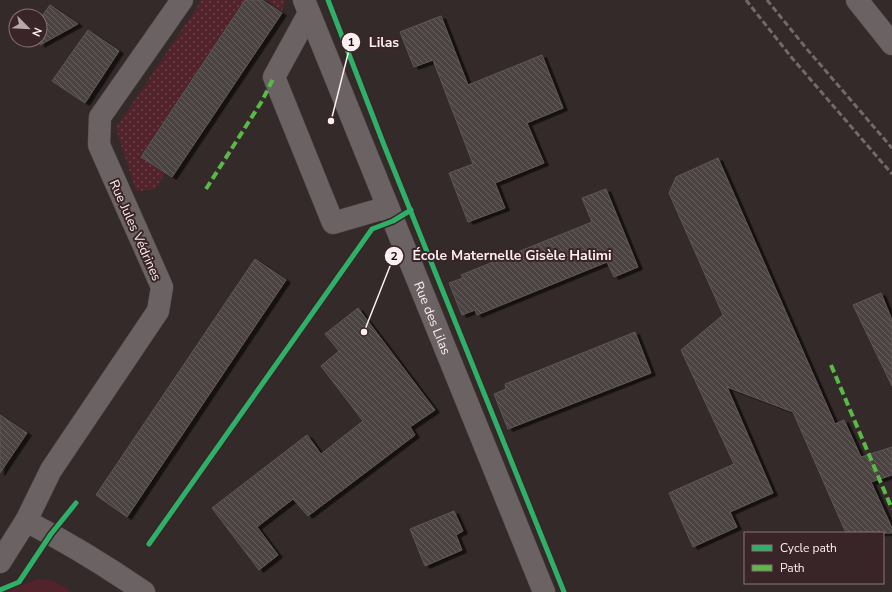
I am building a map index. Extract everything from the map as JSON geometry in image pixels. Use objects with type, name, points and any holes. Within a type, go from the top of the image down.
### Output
[{"type":"street","name":"Rue Jules Védrines","points":[[0,562],[26,521],[51,470],[158,311],[162,287],[99,145],[100,117],[182,0]]},
{"type":"street","points":[[857,0],[892,44]]},
{"type":"street","points":[[306,6],[274,77],[330,216],[333,223],[388,208]]},
{"type":"street","name":"Rue des Lilas","points":[[306,6],[544,592]]},
{"type":"street","points":[[26,521],[113,570],[144,592]]},
{"type":"shaded area","points":[[202,0],[244,0],[140,157],[165,173],[155,189],[136,191],[116,128]]},
{"type":"shaded area","points":[[266,0],[284,0],[285,2],[282,11]]},
{"type":"shaded area","points":[[38,579],[56,582],[72,592],[4,592]]},
{"type":"building","points":[[245,0],[262,0],[282,13],[172,177],[141,157]]},
{"type":"building","points":[[50,5],[78,24],[48,41],[48,8]]},
{"type":"building","points":[[441,16],[468,85],[542,55],[563,108],[527,123],[544,163],[495,183],[505,208],[468,222],[449,173],[473,164],[433,60],[414,67],[400,32]]},
{"type":"building","points":[[88,30],[119,51],[85,103],[52,81]]},
{"type":"building","points":[[718,158],[835,424],[844,420],[861,457],[892,447],[892,475],[871,482],[892,528],[892,533],[846,532],[793,412],[727,387],[773,493],[730,512],[737,527],[693,547],[669,493],[734,464],[681,350],[723,315],[669,193],[676,177]]},
{"type":"building","points":[[606,189],[638,267],[614,277],[607,262],[477,315],[475,310],[462,315],[449,283],[463,278],[461,275],[592,222],[582,198]]},
{"type":"building","points":[[255,259],[286,280],[127,517],[96,495]]},
{"type":"building","points":[[881,293],[892,320],[892,386],[853,305]]},
{"type":"building","points":[[358,308],[435,410],[410,427],[415,435],[308,516],[293,499],[257,527],[278,555],[259,570],[212,508],[307,435],[321,454],[363,421],[321,366],[339,351],[325,334]]},
{"type":"building","points":[[635,332],[651,373],[508,429],[494,394],[506,389],[505,384]]},
{"type":"building","points":[[0,415],[27,433],[0,473]]},
{"type":"building","points":[[454,511],[463,531],[456,535],[462,550],[425,566],[410,529]]},
{"type":"railway","points":[[746,0],[792,58],[892,174]]},
{"type":"railway","points":[[767,0],[892,148]]},
{"type":"marked path","points":[[206,189],[262,101],[274,77]]},
{"type":"marked path","points":[[831,365],[892,509]]},
{"type":"cycle path","points":[[328,0],[384,145],[564,592]]},
{"type":"cycle path","points":[[149,544],[372,229],[393,221],[411,210]]},
{"type":"cycle path","points":[[0,590],[19,582],[51,534],[76,503]]},
{"type":"place","name":"Lilas","points":[[331,121]]},
{"type":"place","name":"École Maternelle Gisèle Halimi","points":[[364,332]]}]
